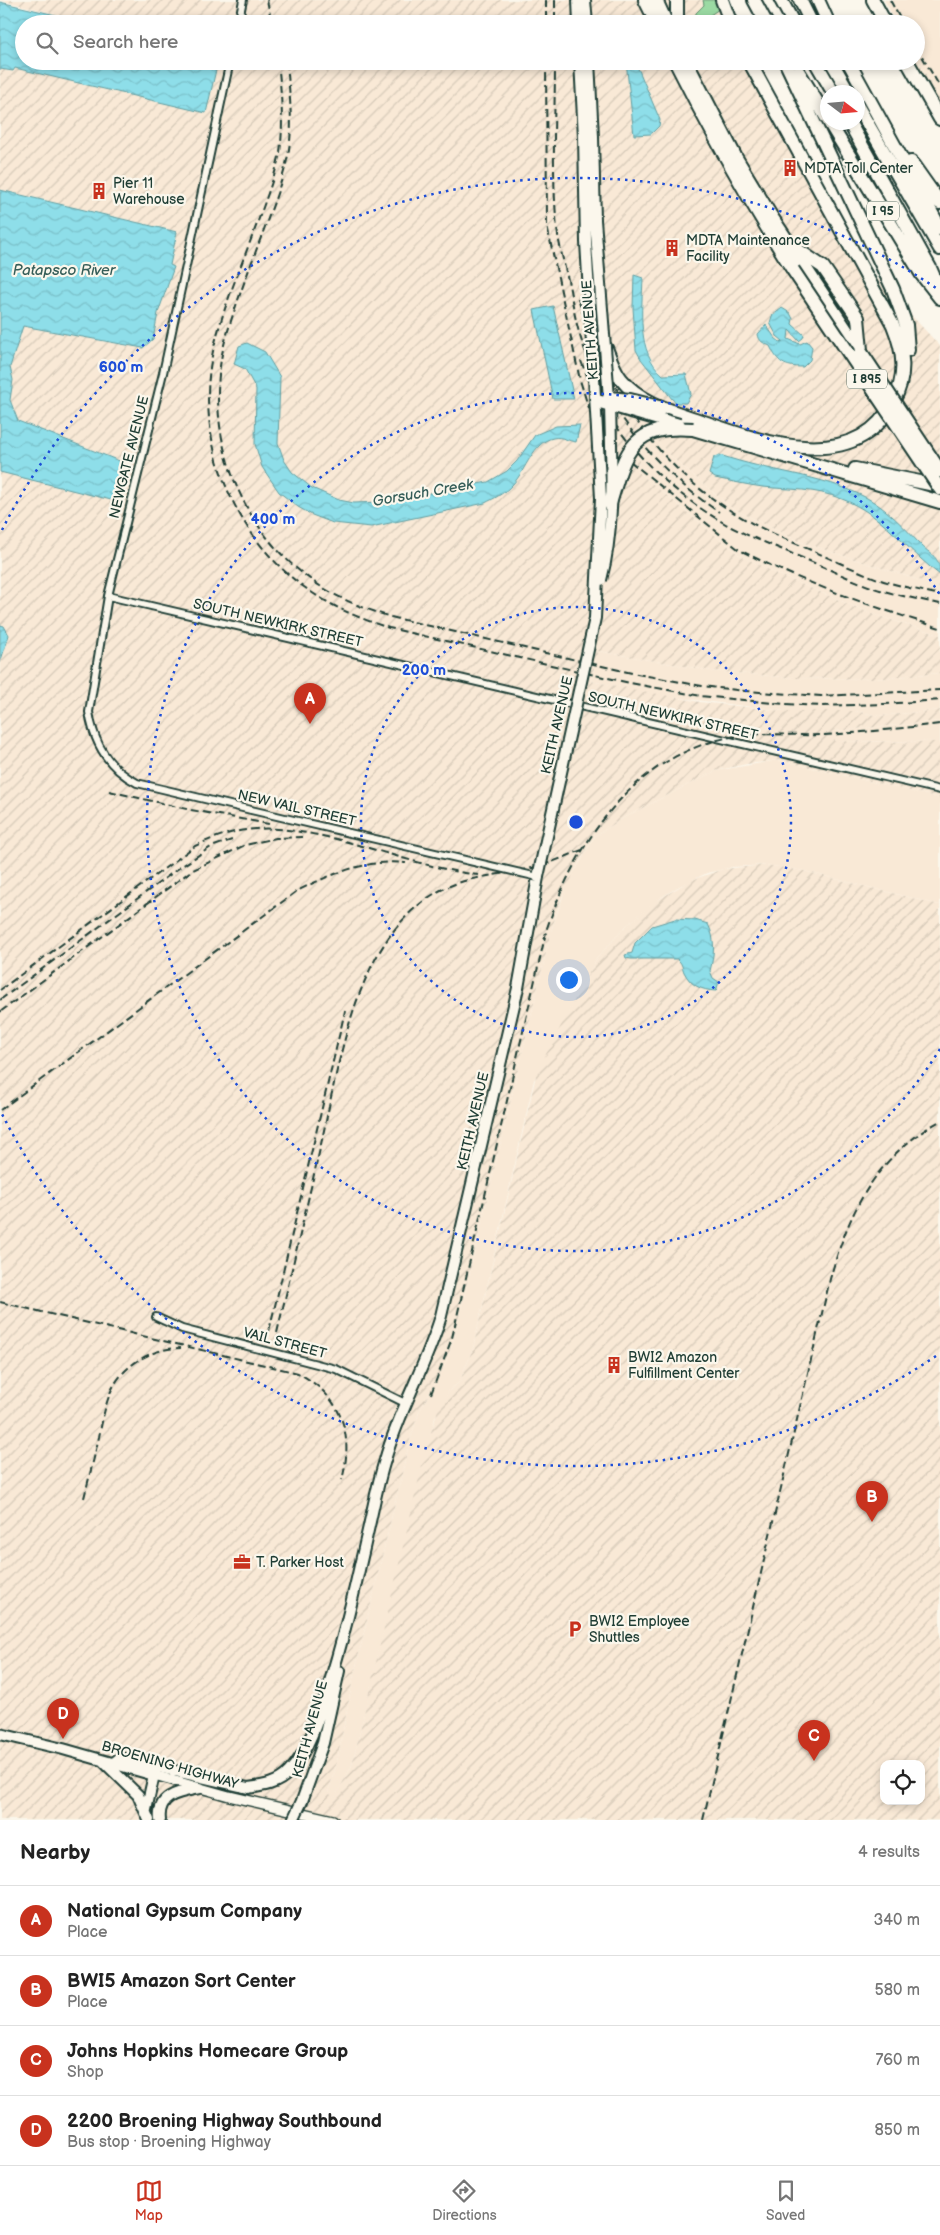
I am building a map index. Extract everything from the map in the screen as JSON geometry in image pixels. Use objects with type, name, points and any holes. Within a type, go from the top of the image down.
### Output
[{"type":"highway","points":[[645,0],[652,15]]},
{"type":"highway","points":[[656,0],[664,15]]},
{"type":"highway","points":[[676,15],[677,0]]},
{"type":"highway","points":[[722,0],[728,15]]},
{"type":"highway","points":[[754,0],[762,15]]},
{"type":"highway","points":[[781,0],[789,15]]},
{"type":"highway","points":[[800,0],[808,15]]},
{"type":"highway","points":[[818,0],[825,15]]},
{"type":"highway","points":[[873,0],[881,15]]},
{"type":"highway","name":"I 895","points":[[681,70],[725,157],[761,219],[793,270],[940,487]]},
{"type":"highway","name":"I 895","points":[[691,70],[735,156],[771,216],[940,472]]},
{"type":"highway","points":[[700,70],[717,109],[754,177],[771,216]]},
{"type":"highway","points":[[754,70],[894,325],[903,354],[903,369]]},
{"type":"highway","points":[[605,401],[630,400],[663,408],[772,443],[800,448],[829,447],[857,438],[871,430],[890,409],[900,385],[908,355],[906,325],[894,289],[789,70]]},
{"type":"highway","name":"I 95","points":[[797,70],[820,108]]},
{"type":"highway","points":[[820,70],[828,85]]},
{"type":"highway","points":[[837,70],[845,85]]},
{"type":"highway","points":[[853,70],[940,228]]},
{"type":"highway","points":[[912,70],[940,119]]},
{"type":"highway","name":"I 95","points":[[865,119],[940,248]]},
{"type":"highway","points":[[879,120],[940,203]]},
{"type":"highway","name":"I 95","points":[[833,130],[922,275],[940,298]]},
{"type":"highway","name":"I 95","points":[[853,130],[930,268],[940,291]]},
{"type":"highway","points":[[789,243],[823,267],[858,318],[861,352]]},
{"type":"highway","points":[[606,348],[621,379],[642,397],[663,408]]},
{"type":"highway","points":[[605,401],[940,502]]},
{"type":"highway","points":[[610,504],[625,459],[641,438],[661,428],[693,429]]},
{"type":"highway","points":[[786,456],[940,487]]},
{"type":"main road","points":[[578,0],[579,15]]},
{"type":"main road","points":[[585,0],[586,15]]},
{"type":"main road","name":"KEITH AVENUE","points":[[581,70],[606,348],[597,596]]},
{"type":"main road","name":"KEITH AVENUE","points":[[108,1762],[120,1758],[248,1788],[274,1782],[288,1774],[297,1763],[317,1723],[343,1642],[384,1461],[404,1403],[426,1359],[441,1316],[523,963],[538,877],[607,556],[610,504],[605,401],[586,242],[589,70]]},
{"type":"main road","name":"KEITH AVENUE","points":[[293,1820],[315,1768],[339,1674],[343,1642]]},
{"type":"main road","name":"BROENING HIGHWAY","points":[[0,1734],[200,1788],[333,1820]]},
{"type":"main road","points":[[108,1762],[119,1778],[134,1790],[148,1815]]},
{"type":"main road","points":[[148,1815],[154,1775]]},
{"type":"main road","points":[[160,1820],[160,1809],[165,1798],[176,1792],[200,1788]]},
{"type":"street","points":[[240,15],[243,0]]},
{"type":"street","name":"NEWGATE AVENUE","points":[[89,712],[108,596],[162,373],[228,70]]},
{"type":"street","name":"SOUTH NEWKIRK STREET","points":[[108,596],[940,790]]},
{"type":"street","name":"KEITH AVENUE","points":[[543,842],[574,706]]},
{"type":"street","name":"NEW VAIL STREET","points":[[89,712],[92,729],[99,748],[114,767],[137,783],[538,877]]},
{"type":"street","name":"VAIL STREET","points":[[156,1317],[182,1329],[336,1370],[404,1403]]},
{"type":"shaded area","points":[[0,0],[716,0],[722,15],[59,15]]},
{"type":"shaded area","points":[[884,0],[940,0],[940,98],[924,70],[925,15],[892,15]]},
{"type":"shaded area","points":[[15,68],[15,70],[24,70],[206,112],[216,70],[627,70],[634,135],[660,123],[639,70],[748,70],[870,271],[940,346],[940,587],[798,541],[732,508],[675,460],[646,429],[637,471],[738,554],[775,573],[872,614],[940,635],[940,673],[876,679],[793,678],[712,671],[598,651],[591,681],[700,702],[784,711],[855,711],[879,716],[940,710],[940,721],[834,731],[835,741],[940,742],[940,798],[779,760],[715,771],[625,817],[595,836],[580,861],[561,900],[552,928],[454,1338],[445,1365],[419,1412],[410,1440],[353,1679],[337,1762],[328,1793],[335,1797],[352,1765],[425,1452],[439,1406],[449,1391],[460,1381],[473,1348],[537,1071],[597,958],[626,926],[653,903],[689,881],[723,869],[766,865],[804,871],[940,905],[940,1820],[0,1820],[0,663],[7,641],[4,627],[0,625],[0,472],[115,500],[122,462],[18,421],[10,400],[13,380],[10,367],[23,326],[142,348],[151,342],[158,313],[174,267],[170,265],[177,232],[0,190],[0,69],[13,71]],"holes":[[[635,275],[643,278],[642,328],[650,357],[663,375],[683,372],[672,399],[636,350],[633,308]],[[777,311],[800,331],[789,330],[787,339],[800,344],[803,367],[783,365],[776,358],[770,346],[758,334],[766,325],[775,338],[780,342],[784,341],[770,323]]]},
{"type":"shaded area","points":[[908,70],[924,70],[940,98],[940,129]]},
{"type":"shaded area","points":[[646,428],[675,460],[732,508],[798,541],[940,587],[940,635],[872,614],[775,573],[738,554],[637,471]]},
{"type":"shaded area","points":[[598,651],[712,671],[793,678],[876,679],[940,673],[940,710],[879,716],[855,711],[784,711],[664,696],[591,681]]},
{"type":"shaded area","points":[[940,721],[940,742],[834,741],[834,731]]},
{"type":"shaded area","points":[[778,760],[940,798],[940,905],[804,871],[766,865],[733,867],[707,873],[662,897],[626,926],[597,958],[534,1080],[473,1348],[460,1381],[449,1391],[435,1417],[352,1765],[335,1798],[328,1793],[337,1762],[353,1679],[410,1440],[419,1412],[445,1365],[454,1338],[552,928],[567,885],[595,836],[625,817],[715,771]]},
{"type":"green space","points":[[703,0],[716,0],[719,9],[710,15],[696,15],[704,5]]},
{"type":"water","points":[[0,2],[56,15],[15,15],[15,68],[13,71],[0,69]]},
{"type":"water","points":[[23,70],[216,70],[206,113]]},
{"type":"water","points":[[627,70],[639,70],[660,120],[659,126],[651,134],[634,135]]},
{"type":"water","name":"Patapsco River","points":[[0,190],[177,232],[170,265],[174,267],[158,313],[153,339],[143,348],[23,326],[10,367],[13,380],[10,400],[18,421],[122,462],[115,501],[0,472]]},
{"type":"water","points":[[634,275],[643,278],[642,330],[648,354],[654,366],[663,375],[686,374],[691,394],[686,403],[677,403],[672,399],[636,350],[633,308]]},
{"type":"water","points":[[553,306],[574,399],[553,399],[534,310]]},
{"type":"water","points":[[782,308],[790,313],[793,319],[792,324],[804,335],[799,341],[789,330],[788,339],[800,344],[807,341],[812,347],[810,360],[803,367],[782,363],[770,346],[759,339],[758,334],[766,325],[775,338],[780,342],[783,341],[777,336],[770,323],[772,316]]},
{"type":"water","name":"Gorsuch Creek","points":[[247,343],[265,352],[280,377],[278,443],[284,460],[292,472],[312,488],[339,500],[354,503],[381,502],[488,482],[507,471],[517,461],[535,435],[556,426],[580,425],[576,442],[553,438],[540,445],[510,487],[485,503],[371,527],[333,523],[298,507],[279,492],[262,467],[255,444],[256,389],[245,369],[234,364],[239,346]]},
{"type":"water","points":[[720,455],[757,466],[813,478],[867,498],[888,512],[934,556],[940,568],[940,575],[882,523],[870,514],[842,499],[812,491],[763,487],[715,478],[709,474],[714,457]]},
{"type":"water","points":[[0,625],[4,626],[9,635],[0,663]]},
{"type":"water","points":[[675,919],[695,920],[708,924],[714,948],[710,971],[713,978],[719,982],[716,991],[706,990],[693,984],[677,959],[626,958],[625,955],[632,953],[635,943],[652,926]]},
{"type":"railway","points":[[267,0],[270,15]]},
{"type":"railway","points":[[546,0],[546,15]]},
{"type":"railway","points":[[555,0],[555,15]]},
{"type":"railway","points":[[890,0],[898,15]]},
{"type":"railway","points":[[925,61],[940,87]]},
{"type":"railway","points":[[279,70],[282,118],[280,152],[269,190],[221,320],[212,356],[208,389],[209,421],[215,453],[225,485],[240,514],[258,541],[279,566],[304,587],[334,606],[389,628],[630,683],[701,696],[784,704],[821,706],[940,700]]},
{"type":"railway","points":[[288,70],[291,120],[288,155],[278,192],[225,341],[219,374],[218,408],[223,441],[232,473],[245,504],[263,532],[284,557],[310,579],[329,591],[380,614],[632,673],[702,686],[821,696],[940,690]]},
{"type":"railway","points":[[546,70],[547,226],[580,380],[593,417],[614,448],[738,549],[812,583],[940,628]]},
{"type":"railway","points":[[555,70],[554,159],[557,225],[560,248],[582,342],[609,398],[640,441],[677,480],[719,512]]},
{"type":"railway","points":[[578,299],[603,362],[618,392],[636,420],[656,446],[704,492],[752,523],[869,576],[940,595]]},
{"type":"railway","points":[[581,361],[605,410],[621,433],[658,474],[701,508],[742,533],[874,588],[940,604]]},
{"type":"railway","points":[[431,1394],[452,1338],[547,928],[576,862],[594,832],[640,780],[669,761],[700,745],[747,735],[823,735],[940,724]]},
{"type":"railway","points":[[109,791],[191,810],[269,824]]},
{"type":"railway","points":[[0,990],[195,846],[232,832],[266,829],[304,832],[423,864],[479,875]]},
{"type":"railway","points":[[0,1012],[191,871],[245,845],[276,838],[302,837]]},
{"type":"railway","points":[[0,1000],[179,868],[211,847],[232,840]]},
{"type":"railway","points":[[277,1333],[343,1046],[367,975],[385,943],[407,916],[434,894],[446,888],[470,879],[536,867],[582,850]]},
{"type":"railway","points":[[0,1110],[297,891],[350,869],[377,863],[406,863]]},
{"type":"railway","points":[[269,1331],[345,1011]]},
{"type":"railway","points":[[703,1820],[830,1279],[838,1254],[856,1208],[882,1168],[898,1151],[940,1121]]},
{"type":"railway","points":[[0,1302],[298,1373],[325,1393],[341,1418],[345,1432],[346,1447],[342,1480]]},
{"type":"railway","points":[[84,1498],[112,1389],[124,1372],[141,1359],[160,1351],[181,1348]]},
{"type":"place","name":"MDTA Toll Center","points":[[790,168]]},
{"type":"place","name":"Pier 11 Warehouse","points":[[99,191]]},
{"type":"place","name":"MDTA Maintenance Facility","points":[[672,248]]},
{"type":"place","name":"National Gypsum Company","points":[[310,724]]},
{"type":"place","name":"BWI2 Amazon Fulfillment Center","points":[[614,1365]]},
{"type":"place","name":"BWI5 Amazon Sort Center","points":[[872,1522]]},
{"type":"place","name":"T. Parker Host","points":[[242,1562]]},
{"type":"place","name":"BWI2 Employee Shuttles","points":[[575,1629]]},
{"type":"place","name":"2200 Broening Highway Southbound","points":[[63,1739]]},
{"type":"place","name":"Johns Hopkins Homecare Group","points":[[814,1761]]}]
